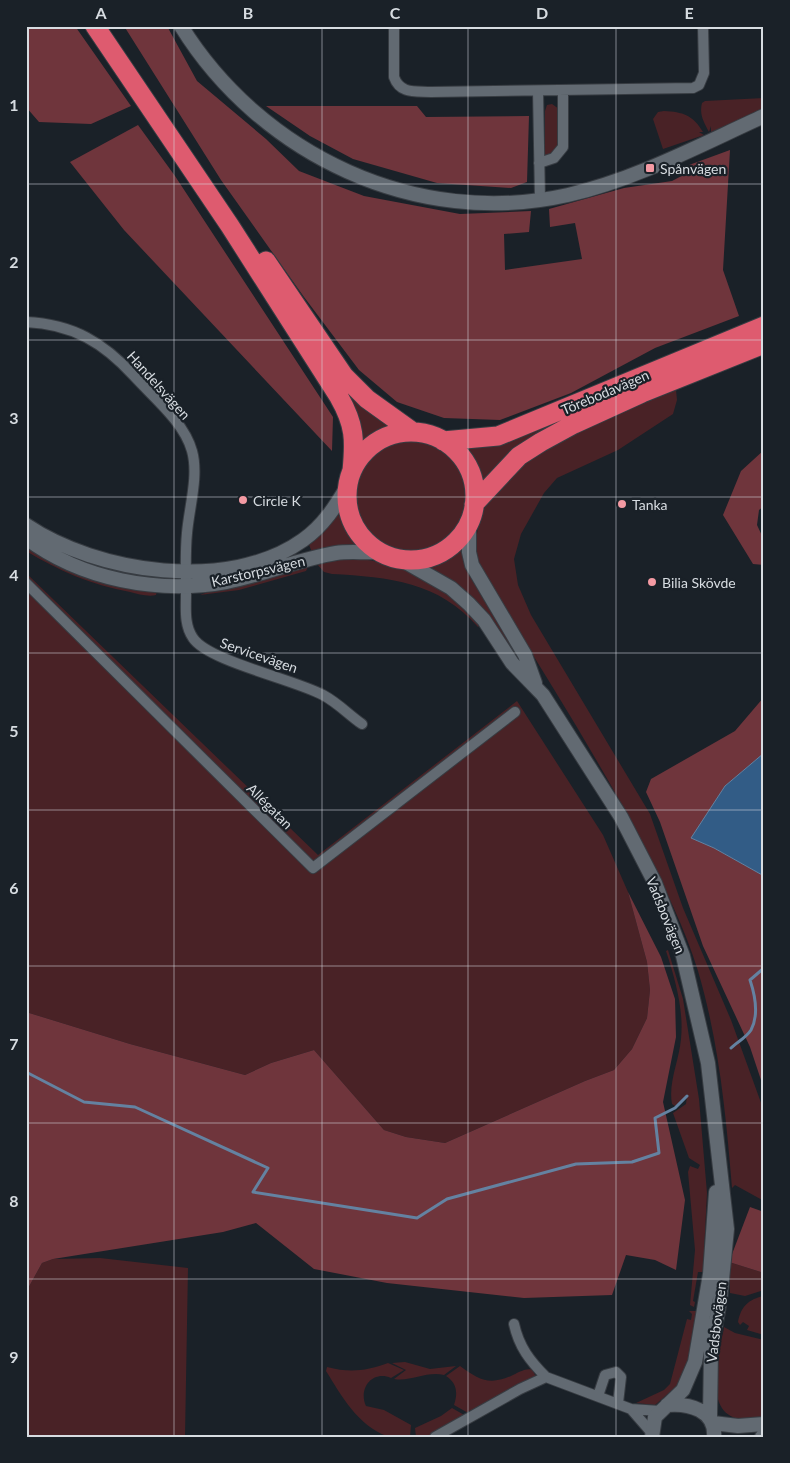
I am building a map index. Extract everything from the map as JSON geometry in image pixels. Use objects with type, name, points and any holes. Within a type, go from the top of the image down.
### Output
[{"type":"highway","points":[[95,26],[240,241],[348,414],[354,432],[347,504],[352,523],[363,539],[378,552],[402,560],[427,558],[442,552],[460,537],[469,523],[474,504],[474,485],[468,468],[458,452],[443,441],[429,435],[413,432],[392,435],[372,445],[364,452],[350,478]]},
{"type":"highway","points":[[108,26],[344,376],[367,399],[413,432]]},
{"type":"highway","name":"Törebodavägen","points":[[443,441],[498,436],[764,326]]},
{"type":"highway","name":"Törebodavägen","points":[[474,504],[519,456],[541,442],[642,393],[764,344]]},
{"type":"main road","points":[[181,26],[208,66],[246,106],[288,140],[321,160],[351,174],[392,189],[427,197],[467,203],[502,203],[540,200],[574,193],[621,180],[764,116]]},
{"type":"main road","name":"Karstorpsvägen","points":[[26,525],[59,544],[95,558],[146,570],[186,571],[234,567],[254,562],[288,549],[320,526],[337,504],[350,478]]},
{"type":"main road","name":"Vadsbovägen","points":[[469,523],[469,552],[472,565],[525,655],[538,688],[620,817],[655,884],[678,941],[691,982],[708,1063],[718,1169],[727,1229],[720,1300],[711,1350],[712,1425]]},
{"type":"main road","name":"Karstorpsvägen","points":[[26,538],[68,563],[101,575],[159,586],[186,586],[225,582],[335,554],[378,552]]},
{"type":"main road","name":"Vadsbovägen","points":[[402,560],[451,588],[469,604],[484,620],[512,663],[538,688]]},
{"type":"main road","name":"Vadsbovägen","points":[[663,1408],[683,1390],[695,1362],[710,1274],[718,1169]]},
{"type":"main road","points":[[652,1435],[654,1421],[663,1408],[687,1405],[712,1425],[764,1424]]},
{"type":"street","points":[[394,26],[394,77],[402,90],[431,92],[684,89],[699,85],[704,73],[704,26]]},
{"type":"street","points":[[539,163],[554,158],[563,147],[563,90]]},
{"type":"street","points":[[538,91],[540,200]]},
{"type":"street","name":"Handelsvägen","points":[[26,322],[82,335],[105,348],[172,417],[186,437],[194,464],[187,535],[186,586]]},
{"type":"street","name":"Allégatan","points":[[26,583],[313,868],[515,712]]},
{"type":"street","name":"Servicevägen","points":[[186,586],[186,623],[198,645],[224,659],[284,678],[324,695],[362,724]]},
{"type":"street","points":[[514,1324],[521,1348],[530,1362],[546,1377],[631,1409],[652,1435]]},
{"type":"street","points":[[598,1396],[605,1375],[616,1372],[621,1377],[618,1403]]},
{"type":"street","points":[[435,1437],[520,1389],[546,1377]]},
{"type":"street","points":[[631,1409],[663,1408]]},
{"type":"shaded area","points":[[26,26],[75,26],[131,106],[91,124],[39,122],[26,107]]},
{"type":"shaded area","points":[[124,26],[167,26],[197,81],[266,139],[299,171],[364,196],[460,214],[531,211],[529,232],[504,234],[505,270],[582,259],[575,223],[550,227],[549,209],[624,188],[672,181],[691,171],[689,165],[730,150],[723,270],[739,316],[655,348],[571,393],[500,420],[444,418],[397,402],[359,370],[304,297],[221,180]]},
{"type":"shaded area","points":[[764,98],[764,109],[711,132],[711,126],[709,132],[701,111],[702,103],[705,101]]},
{"type":"shaded area","points":[[552,104],[559,109],[559,146],[556,152],[545,158],[545,111],[547,105]]},
{"type":"shaded area","points":[[266,106],[417,106],[426,117],[529,116],[527,182],[511,188],[437,183],[353,159],[310,136]]},
{"type":"shaded area","points":[[664,111],[687,115],[699,126],[703,132],[699,132],[704,135],[663,149],[653,119],[658,112]]},
{"type":"shaded area","points":[[138,125],[175,176],[333,417],[332,451],[124,230],[70,162]]},
{"type":"shaded area","points":[[324,357],[400,428],[381,434],[363,447],[360,445]]},
{"type":"shaded area","points":[[676,390],[677,400],[673,414],[618,450],[557,478],[544,493],[521,534],[514,559],[518,585],[531,615],[650,814],[683,908],[731,1020],[764,1111],[764,1201],[735,1185],[732,1188],[724,1106],[711,1025],[698,971],[674,908],[644,846],[586,742],[482,572],[476,544],[481,517],[486,504],[494,491],[515,468],[569,436]]},
{"type":"shaded area","points":[[553,421],[555,425],[524,442],[477,487],[471,466],[459,449]]},
{"type":"shaded area","points":[[411,437],[433,441],[443,446],[452,454],[460,463],[465,473],[469,495],[465,517],[460,527],[452,536],[443,544],[433,549],[411,553],[389,549],[379,544],[370,536],[362,527],[357,517],[353,495],[357,473],[362,463],[370,454],[379,446],[389,441]]},
{"type":"shaded area","points":[[764,450],[764,506],[759,510],[757,525],[764,540],[764,565],[753,564],[723,515],[741,471]]},
{"type":"shaded area","points":[[340,507],[343,507],[350,525],[364,544],[363,548],[313,555],[308,542]]},
{"type":"shaded area","points":[[26,543],[157,591],[156,595],[143,595],[116,589],[76,576],[26,551]]},
{"type":"shaded area","points":[[459,543],[462,544],[469,575],[519,659],[517,660],[490,620],[419,566],[420,562],[442,555]]},
{"type":"shaded area","points":[[339,558],[368,560],[412,572],[439,586],[455,598],[480,625],[478,627],[447,600],[430,591],[393,580],[332,574],[324,572],[316,563]]},
{"type":"shaded area","points":[[309,565],[306,571],[239,590],[200,595],[215,589]]},
{"type":"shaded area","points":[[26,573],[318,855],[517,701],[603,835],[628,892],[647,962],[650,990],[647,1018],[632,1049],[614,1070],[445,1143],[406,1137],[384,1130],[314,1050],[271,1063],[245,1075],[130,1044],[26,1012]]},
{"type":"shaded area","points":[[764,697],[764,753],[725,786],[692,838],[764,876],[764,1089],[750,1047],[703,946],[660,822],[646,792],[651,779],[735,731]]},
{"type":"shaded area","points":[[628,892],[661,957],[675,999],[676,1037],[663,1102],[685,1200],[676,1270],[655,1260],[626,1255],[612,1295],[524,1298],[387,1283],[314,1269],[256,1223],[223,1232],[53,1259],[42,1263],[26,1292],[26,1012],[130,1044],[245,1075],[271,1063],[314,1050],[384,1130],[406,1137],[445,1143],[614,1070],[632,1049],[647,1018],[650,990],[647,962]]},
{"type":"shaded area","points":[[668,950],[683,999],[699,1099],[707,1193],[703,1272],[698,1272],[693,1301],[695,1302],[694,1307],[690,1305],[695,1250],[688,1172],[690,1166],[698,1169],[700,1165],[689,1158],[673,1113],[686,1104],[687,1096],[675,1106],[672,1104],[671,1088],[682,1028],[680,1005],[666,951]]},
{"type":"shaded area","points":[[750,1207],[764,1212],[764,1273],[729,1262]]},
{"type":"shaded area","points":[[100,1258],[188,1268],[185,1437],[26,1437],[26,1292],[42,1263],[53,1259]]},
{"type":"shaded area","points":[[729,1262],[764,1273],[764,1290],[745,1296],[730,1293]]},
{"type":"shaded area","points":[[764,1296],[764,1335],[747,1330],[749,1326],[743,1322],[740,1325],[738,1322],[746,1304]]},
{"type":"shaded area","points":[[689,1311],[698,1311],[690,1354],[678,1385],[655,1405],[636,1403],[664,1390],[670,1384],[687,1319],[691,1320],[692,1314]]},
{"type":"shaded area","points":[[724,1327],[735,1333],[764,1340],[764,1418],[740,1419],[731,1416],[724,1411],[720,1403],[717,1395],[715,1375]]},
{"type":"shaded area","points":[[405,1362],[430,1369],[456,1366],[444,1375],[431,1374],[400,1380],[394,1379],[406,1370],[392,1363]]},
{"type":"shaded area","points":[[388,1363],[404,1370],[391,1378],[384,1376],[373,1379],[365,1388],[364,1400],[366,1406],[384,1410],[411,1425],[410,1437],[389,1437],[367,1425],[351,1409],[326,1371],[327,1367],[358,1370]]},
{"type":"shaded area","points":[[460,1366],[479,1378],[491,1381],[529,1369],[532,1369],[536,1377],[470,1414],[454,1405],[456,1389],[446,1376]]},
{"type":"shaded area","points":[[452,1408],[466,1416],[429,1437],[416,1437],[415,1428],[441,1416]]},
{"type":"water","points":[[764,753],[764,876],[714,848],[691,838],[725,786]]},
{"type":"waterway","points":[[731,1048],[751,1030],[755,1018],[755,1005],[750,980],[764,968]]},
{"type":"waterway","points":[[26,1072],[84,1102],[135,1107],[268,1168],[253,1192],[417,1218],[447,1199],[576,1164],[632,1162],[659,1153],[655,1118],[675,1108],[687,1096]]},
{"type":"place","name":"Spånvägen","points":[[650,168]]},
{"type":"place","name":"Circle K","points":[[243,500]]},
{"type":"place","name":"Tanka","points":[[622,504]]},
{"type":"place","name":"Bilia Skövde","points":[[652,582]]}]
